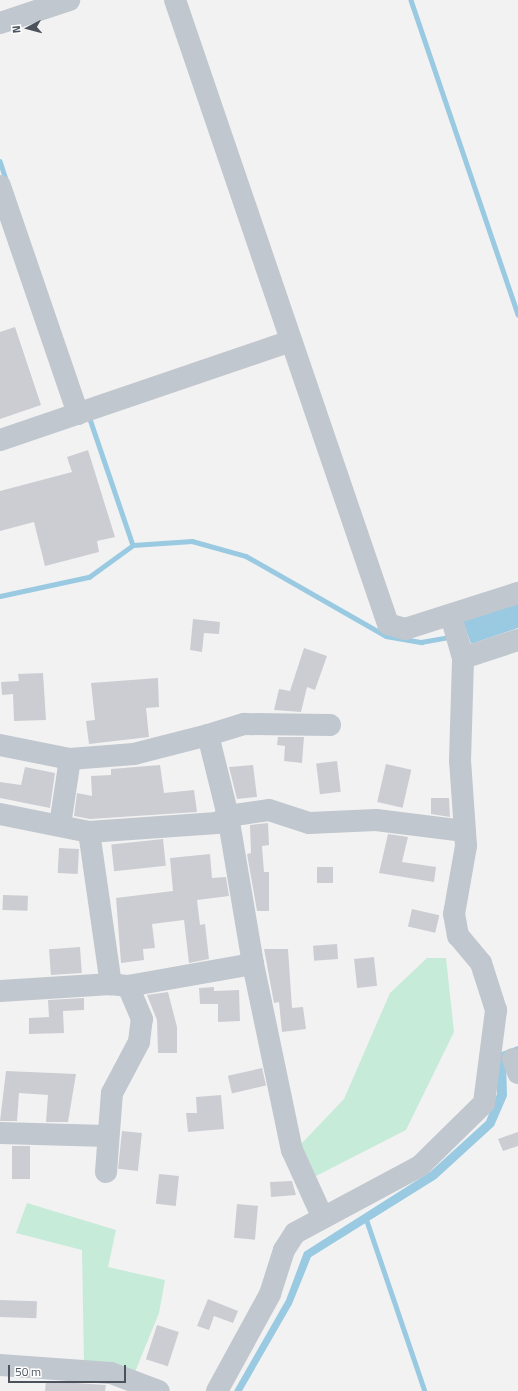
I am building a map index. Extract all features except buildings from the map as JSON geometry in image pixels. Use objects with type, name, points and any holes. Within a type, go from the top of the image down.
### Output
[{"type":"street","points":[[0,23],[69,0]]},
{"type":"street","points":[[175,0],[288,342],[388,624],[406,629],[451,616],[518,592]]},
{"type":"street","points":[[0,186],[78,414]]},
{"type":"street","points":[[0,440],[288,342]]},
{"type":"street","points":[[217,1391],[270,1294],[284,1250],[295,1233],[322,1216],[420,1166],[484,1103],[496,1010],[481,963],[458,936],[454,914],[466,846],[460,761],[463,658],[451,616]]},
{"type":"street","points":[[463,658],[518,640]]},
{"type":"street","points":[[0,745],[70,759],[134,754],[244,724],[312,728],[330,725]]},
{"type":"street","points":[[208,735],[228,816],[253,964],[292,1150],[322,1216]]},
{"type":"street","points":[[60,825],[70,759]]},
{"type":"street","points":[[0,814],[89,832],[217,823],[228,816],[269,810],[309,823],[376,820],[464,831]]},
{"type":"street","points":[[89,832],[119,985],[142,1019],[139,1042],[112,1093],[107,1136],[106,1172]]},
{"type":"street","points":[[0,991],[119,985],[253,964]]},
{"type":"street","points":[[0,1133],[107,1136]]},
{"type":"street","points":[[0,1365],[111,1373],[159,1391]]},
{"type":"green space","points":[[427,958],[446,958],[454,1032],[406,1130],[314,1177],[301,1144],[344,1099],[390,993]]},
{"type":"green space","points":[[27,1203],[116,1230],[108,1267],[165,1280],[159,1313],[135,1372],[84,1363],[82,1250],[16,1233]]},
{"type":"water","points":[[518,602],[518,628],[471,644],[463,621]]},
{"type":"water","points":[[518,1046],[518,1056],[506,1061],[507,1096],[494,1126],[436,1179],[311,1257],[292,1304],[242,1391],[234,1391],[286,1300],[304,1252],[430,1172],[486,1121],[497,1094],[496,1054]]},
{"type":"waterway","points":[[411,0],[518,314]]},
{"type":"waterway","points":[[0,161],[7,182]]},
{"type":"waterway","points":[[89,416],[133,545]]},
{"type":"waterway","points":[[0,596],[89,577],[133,545],[192,541],[246,556],[386,636],[421,642],[450,637]]},
{"type":"waterway","points":[[367,1221],[425,1391]]}]
